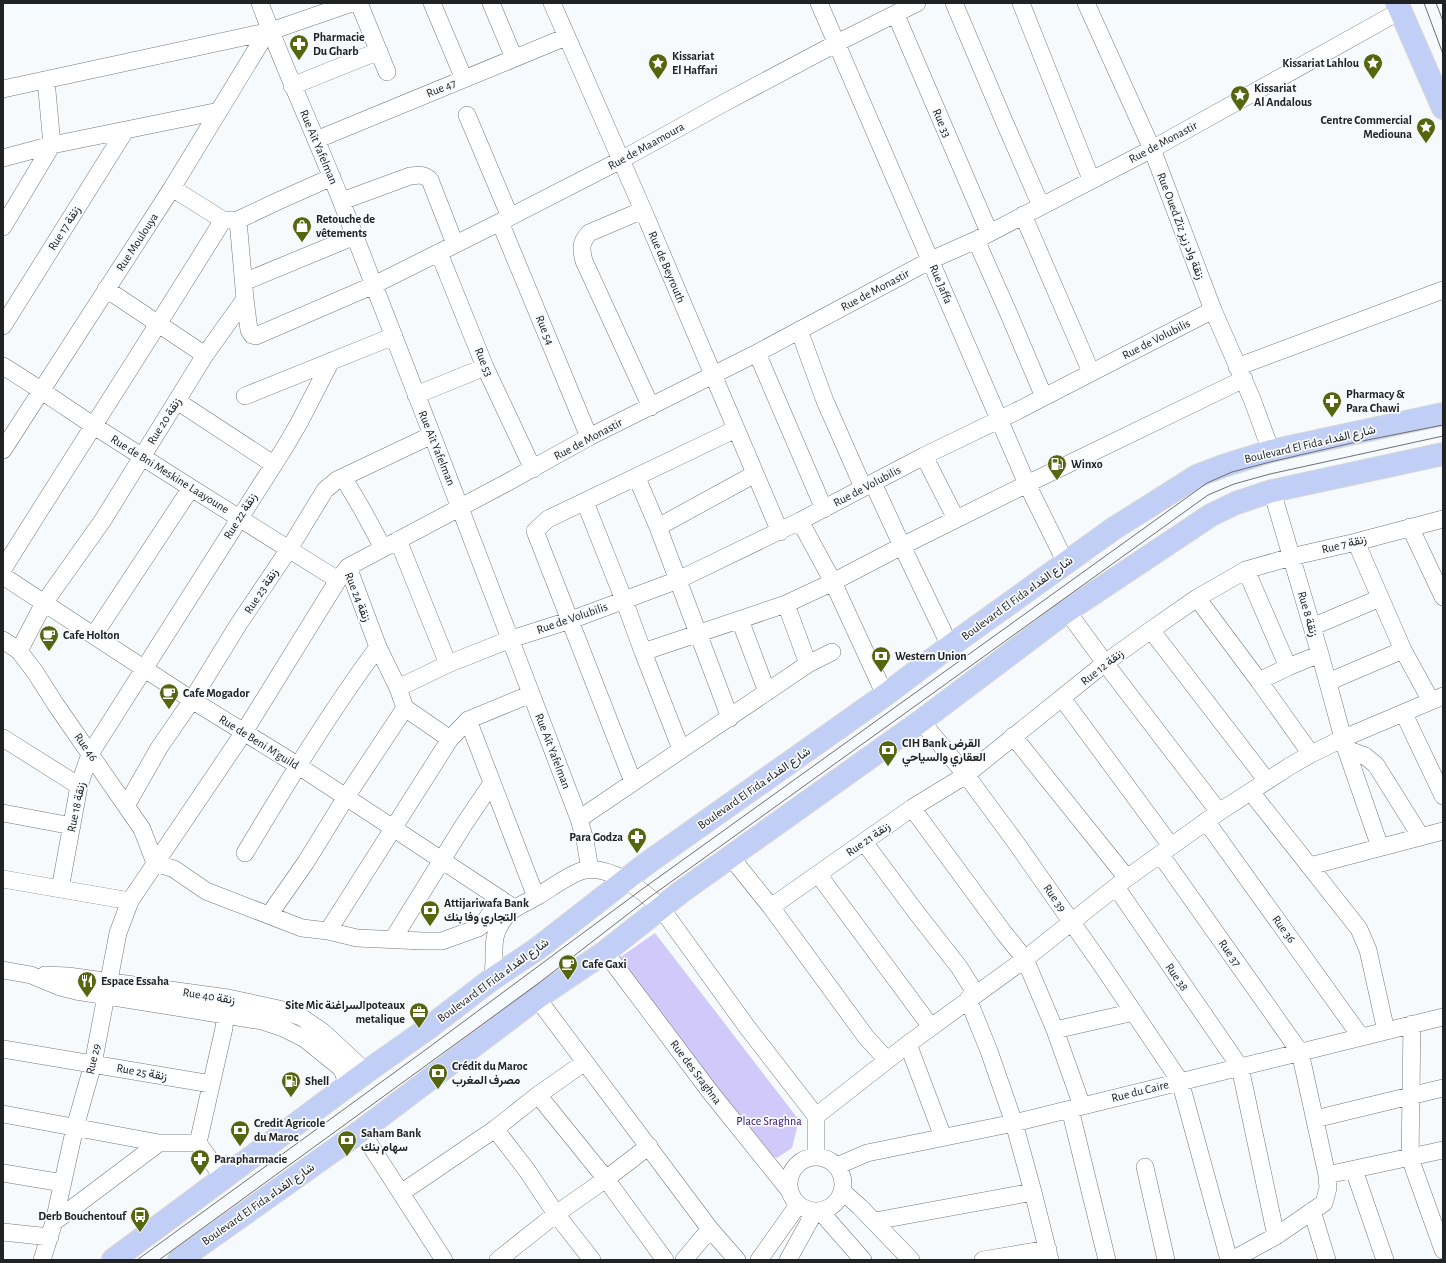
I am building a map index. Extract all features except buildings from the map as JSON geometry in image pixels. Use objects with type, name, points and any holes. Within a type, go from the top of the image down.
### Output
[{"type":"main road","points":[[1399,7],[1443,108]]},
{"type":"main road","name":"Boulevard El Fida شارع الفداء","points":[[113,1260],[366,1072],[427,1029],[492,979],[537,949],[652,860],[885,695],[950,646],[1113,529],[1196,476],[1271,451],[1443,414]]},
{"type":"main road","name":"Boulevard El Fida شارع الفداء","points":[[179,1260],[361,1131],[537,998],[605,952],[730,856],[921,721],[1067,611],[1210,515],[1272,491],[1443,454]]},
{"type":"street","name":"Rue Aït Yafelman","points":[[260,3],[269,31],[342,201],[416,395],[461,507],[579,819],[585,840],[590,870]]},
{"type":"street","points":[[3,89],[269,31],[352,3]]},
{"type":"street","points":[[359,3],[387,72]]},
{"type":"street","points":[[432,3],[464,79]]},
{"type":"street","points":[[491,3],[514,58]]},
{"type":"street","name":"Rue de Beyrouth","points":[[552,3],[643,210],[780,532]]},
{"type":"street","name":"Rue Jaffa","points":[[819,3],[1027,484],[1066,563]]},
{"type":"street","name":"Rue de Maamoura","points":[[245,299],[249,330],[252,335],[256,336],[374,285],[620,160],[837,43],[896,15],[917,3]]},
{"type":"street","points":[[954,3],[1041,206]]},
{"type":"street","points":[[1021,3],[1091,179]]},
{"type":"street","name":"Rue Oued Ziz زنقة واد زيز","points":[[1086,3],[1152,148],[1213,310],[1241,373],[1271,451]]},
{"type":"street","name":"Rue de Monastir","points":[[348,567],[533,469],[589,437],[757,353],[931,260],[982,236],[1152,148],[1399,7]]},
{"type":"street","name":"Rue 33","points":[[896,15],[1044,397]]},
{"type":"street","name":"Rue Moulouya","points":[[3,450],[172,188],[269,31]]},
{"type":"street","name":"Rue 47","points":[[316,140],[566,37]]},
{"type":"street","points":[[292,86],[378,51]]},
{"type":"street","points":[[3,227],[52,145],[46,80]]},
{"type":"street","points":[[3,158],[52,145],[219,111]]},
{"type":"street","name":"Rue 54","points":[[467,115],[505,219],[589,437]]},
{"type":"street","name":"Rue 17 زنقة","points":[[3,326],[125,131]]},
{"type":"street","points":[[342,201],[410,176],[426,176],[430,180],[455,244]]},
{"type":"street","points":[[3,569],[93,425],[159,324],[230,220],[276,202],[332,177]]},
{"type":"street","points":[[172,188],[230,220],[244,282],[245,299]]},
{"type":"street","points":[[643,210],[589,233],[583,240],[581,247],[584,261],[651,406]]},
{"type":"street","points":[[1023,215],[1091,372]]},
{"type":"street","points":[[244,282],[355,236]]},
{"type":"street","name":"Rue 53","points":[[439,253],[485,366],[533,469]]},
{"type":"street","points":[[106,289],[205,355]]},
{"type":"street","points":[[643,652],[786,604],[833,582],[1027,484],[1241,373],[1443,290]]},
{"type":"street","name":"Rue 20 زنقة","points":[[19,651],[44,604],[103,520],[205,355],[245,299]]},
{"type":"street","name":"Rue de Volubilis","points":[[398,688],[448,664],[511,639],[571,620],[678,580],[800,522],[924,456],[999,420],[1213,310]]},
{"type":"street","points":[[799,330],[826,402],[868,485],[902,546],[950,646]]},
{"type":"street","points":[[245,396],[394,336]]},
{"type":"street","points":[[757,353],[824,509]]},
{"type":"street","name":"Rue 22 زنقة","points":[[144,668],[299,424],[332,361]]},
{"type":"street","name":"Rue de Bni Meskine Laayoune","points":[[3,366],[191,488],[338,580]]},
{"type":"street","points":[[416,395],[485,366]]},
{"type":"street","points":[[177,401],[273,464]]},
{"type":"street","points":[[633,782],[535,531],[548,519],[637,478],[736,428]]},
{"type":"street","points":[[383,548],[362,509],[337,481],[432,435]]},
{"type":"street","points":[[924,456],[956,519]]},
{"type":"street","points":[[658,527],[755,474]]},
{"type":"street","points":[[637,478],[658,527],[730,718]]},
{"type":"street","name":"Rue 23 زنقة","points":[[126,806],[159,748],[192,700],[238,625],[289,549],[325,490],[337,481]]},
{"type":"street","points":[[94,635],[191,488]]},
{"type":"street","name":"Rue 8 زنقة","points":[[1272,491],[1345,743],[1380,847]]},
{"type":"street","points":[[585,502],[681,749]]},
{"type":"street","name":"Rue 7 زنقة","points":[[1246,570],[1443,519]]},
{"type":"street","points":[[800,522],[833,582],[885,695]]},
{"type":"street","points":[[1410,527],[1443,597]]},
{"type":"street","points":[[398,540],[448,664]]},
{"type":"street","points":[[816,1116],[931,1026],[1025,959],[1121,882],[1213,817],[1311,754],[1345,743],[1437,699],[1403,650],[1356,542]]},
{"type":"street","name":"Rue 24 زنقة","points":[[155,863],[244,732],[338,580],[348,567]]},
{"type":"street","name":"Rue 24 زنقة","points":[[348,567],[378,646],[398,688],[405,708]]},
{"type":"street","points":[[1246,570],[1288,666]]},
{"type":"street","name":"Rue 12 زنقة","points":[[966,775],[1013,736],[1151,630],[1197,598],[1246,570]]},
{"type":"street","name":"Rue de Beni M'guild","points":[[3,576],[192,700],[297,765],[508,903]]},
{"type":"street","points":[[1197,598],[1311,754]]},
{"type":"street","points":[[1312,627],[1380,598]]},
{"type":"street","points":[[786,604],[808,664]]},
{"type":"street","name":"Rue 36","points":[[1067,611],[1213,817],[1361,1037]]},
{"type":"street","points":[[740,620],[767,692]]},
{"type":"street","points":[[1151,630],[1267,781]]},
{"type":"street","name":"Rue 46","points":[[3,640],[19,651],[35,672],[142,829],[155,863]]},
{"type":"street","points":[[245,853],[297,765],[352,682],[378,646]]},
{"type":"street","points":[[1328,682],[1403,650]]},
{"type":"street","points":[[579,819],[808,664],[832,652]]},
{"type":"street","points":[[1259,681],[1288,666],[1320,654]]},
{"type":"street","name":"Rue 18 زنقة","points":[[60,889],[79,786],[90,754],[144,668]]},
{"type":"street","points":[[328,931],[450,739],[468,720],[531,694]]},
{"type":"street","name":"Rue 37","points":[[1062,698],[1166,850],[1300,1052]]},
{"type":"street","points":[[269,915],[306,862],[346,797],[405,708],[450,739]]},
{"type":"street","points":[[1404,714],[1443,796]]},
{"type":"street","points":[[468,720],[536,897]]},
{"type":"street","name":"Rue 39","points":[[921,721],[966,775],[1014,840],[1134,1012],[1180,1082],[1230,1260]]},
{"type":"street","name":"Rue 38","points":[[1013,736],[1121,882],[1240,1067]]},
{"type":"street","points":[[3,738],[79,786]]},
{"type":"street","points":[[1345,743],[1376,765],[1421,837]]},
{"type":"street","name":"Rue 21 زنقة","points":[[771,906],[912,808],[966,775]]},
{"type":"street","points":[[393,939],[442,860],[492,784]]},
{"type":"street","points":[[1251,792],[1359,929],[1368,950],[1386,1031]]},
{"type":"street","points":[[912,808],[1004,933],[1025,959],[1055,1030],[1076,1107],[1108,1260]]},
{"type":"street","points":[[3,813],[72,826]]},
{"type":"street","points":[[1310,866],[1443,831]]},
{"type":"street","points":[[864,842],[959,967],[972,996],[1014,1123],[1049,1255],[983,1260]]},
{"type":"street","points":[[730,856],[771,906],[866,1037],[887,1060]]},
{"type":"street","points":[[155,863],[174,869],[206,891],[302,928],[328,931],[357,938],[442,942],[478,928],[508,903],[536,897],[580,871],[590,870],[610,873],[650,897],[661,908],[747,1026],[816,1116],[816,1156]]},
{"type":"street","name":"Rue 29","points":[[42,1260],[52,1230],[75,1127],[93,1064],[118,933],[130,901],[155,863]]},
{"type":"street","points":[[818,874],[931,1026]]},
{"type":"street","points":[[3,879],[130,901]]},
{"type":"street","points":[[492,979],[497,931],[507,915],[508,903]]},
{"type":"street","name":"Rue des Sraghna","points":[[605,952],[711,1093],[789,1190]]},
{"type":"street","name":"Rue 40 زنقة","points":[[3,970],[31,975],[60,986],[228,998],[279,1009],[301,1017],[323,1032],[366,1072]]},
{"type":"street","name":"Rue 40 زنقة","points":[[108,989],[262,1022],[283,1028],[304,1039],[342,1069],[348,1086]]},
{"type":"street","points":[[537,998],[710,1229],[737,1260]]},
{"type":"street","points":[[1055,1030],[1134,1012]]},
{"type":"street","points":[[224,1179],[198,1144],[224,1028],[225,1015]]},
{"type":"street","name":"Rue du Caire","points":[[837,1166],[867,1153],[1014,1123],[1443,1017]]},
{"type":"street","points":[[1412,1024],[1410,1158],[1443,1250]]},
{"type":"street","points":[[908,1044],[943,1137]]},
{"type":"street","name":"Rue 25 زنقة","points":[[3,1049],[211,1084]]},
{"type":"street","points":[[1230,1260],[1262,1253],[1276,1236],[1318,1207],[1328,1188],[1327,1175],[1300,1052]]},
{"type":"street","points":[[401,1193],[495,1129],[538,1095],[585,1062]]},
{"type":"street","points":[[1240,1067],[1276,1236]]},
{"type":"street","points":[[1315,1119],[1443,1088]]},
{"type":"street","points":[[538,1095],[606,1179],[665,1260]]},
{"type":"street","points":[[3,1114],[159,1143],[198,1144]]},
{"type":"street","points":[[495,1129],[526,1169],[556,1214],[592,1260]]},
{"type":"street","points":[[361,1131],[444,1260]]},
{"type":"street","points":[[3,1232],[52,1230],[159,1143]]},
{"type":"street","points":[[498,1260],[516,1255],[556,1214],[606,1179],[649,1146]]},
{"type":"street","points":[[1327,1175],[1443,1150]]},
{"type":"street","points":[[816,1156],[824,1157],[837,1166],[843,1181],[842,1191],[839,1198],[833,1205],[817,1211],[805,1209],[792,1198],[788,1182],[794,1166],[808,1157],[816,1156]]},
{"type":"street","points":[[1145,1167],[1166,1260]]},
{"type":"street","points":[[1354,1170],[1385,1260]]},
{"type":"street","points":[[3,1173],[63,1183]]},
{"type":"street","points":[[842,1191],[875,1221],[911,1260]]},
{"type":"street","points":[[875,1221],[1033,1192]]},
{"type":"street","points":[[759,1260],[798,1204]]},
{"type":"street","points":[[1318,1207],[1327,1260]]},
{"type":"street","points":[[788,1260],[817,1211]]},
{"type":"street","points":[[817,1211],[863,1260]]},
{"type":"street","points":[[684,1260],[710,1229]]},
{"type":"green space","name":"Place Sraghna","points":[[655,933],[799,1120],[792,1148],[777,1158],[764,1153],[616,960]]},
{"type":"tram line","points":[[1424,3],[1443,54]]},
{"type":"tram line","points":[[1436,3],[1443,21]]},
{"type":"tram line","points":[[137,1260],[428,1048],[641,890],[1207,483],[1232,472],[1270,462],[1352,443],[1443,425]]},
{"type":"tram line","points":[[159,1260],[535,986],[650,897],[1208,495],[1234,484],[1270,474],[1443,436]]},
{"type":"place","name":"Pharmacie Du Gharb","points":[[299,61]]},
{"type":"place","name":"Kissariat El Haffari","points":[[658,80]]},
{"type":"place","name":"Kissariat Lahlou","points":[[1373,80]]},
{"type":"place","name":"Kissariat Al Andalous","points":[[1240,112]]},
{"type":"place","name":"Centre Commercial Mediouna","points":[[1426,144]]},
{"type":"place","name":"Retouche de vêtements","points":[[302,243]]},
{"type":"place","name":"Pharmacy & Para Chawi","points":[[1332,418]]},
{"type":"place","name":"Winxo","points":[[1057,481]]},
{"type":"place","name":"Cafe Holton","points":[[49,652]]},
{"type":"place","name":"Western Union","points":[[881,673]]},
{"type":"place","name":"Cafe Mogador","points":[[169,710]]},
{"type":"place","name":"CIH Bank القرض العقاري والسياحي","points":[[888,767]]},
{"type":"place","name":"Para Godza","points":[[637,854]]},
{"type":"place","name":"Attijariwafa Bank التجاري وفا بنك","points":[[430,927]]},
{"type":"place","name":"Cafe Gaxi","points":[[568,981]]},
{"type":"place","name":"Espace Essaha","points":[[87,998]]},
{"type":"place","name":"Site Mic السراغنةpoteaux metalique","points":[[419,1029]]},
{"type":"place","name":"Crédit du Maroc مصرف المغرب","points":[[438,1090]]},
{"type":"place","name":"Shell","points":[[291,1098]]},
{"type":"place","name":"Credit Agricole du Maroc","points":[[240,1147]]},
{"type":"place","name":"Saham Bank سهام بنك","points":[[347,1157]]},
{"type":"place","name":"Parapharmacie","points":[[200,1176]]},
{"type":"place","name":"Derb Bouchentouf","points":[[140,1233]]}]
